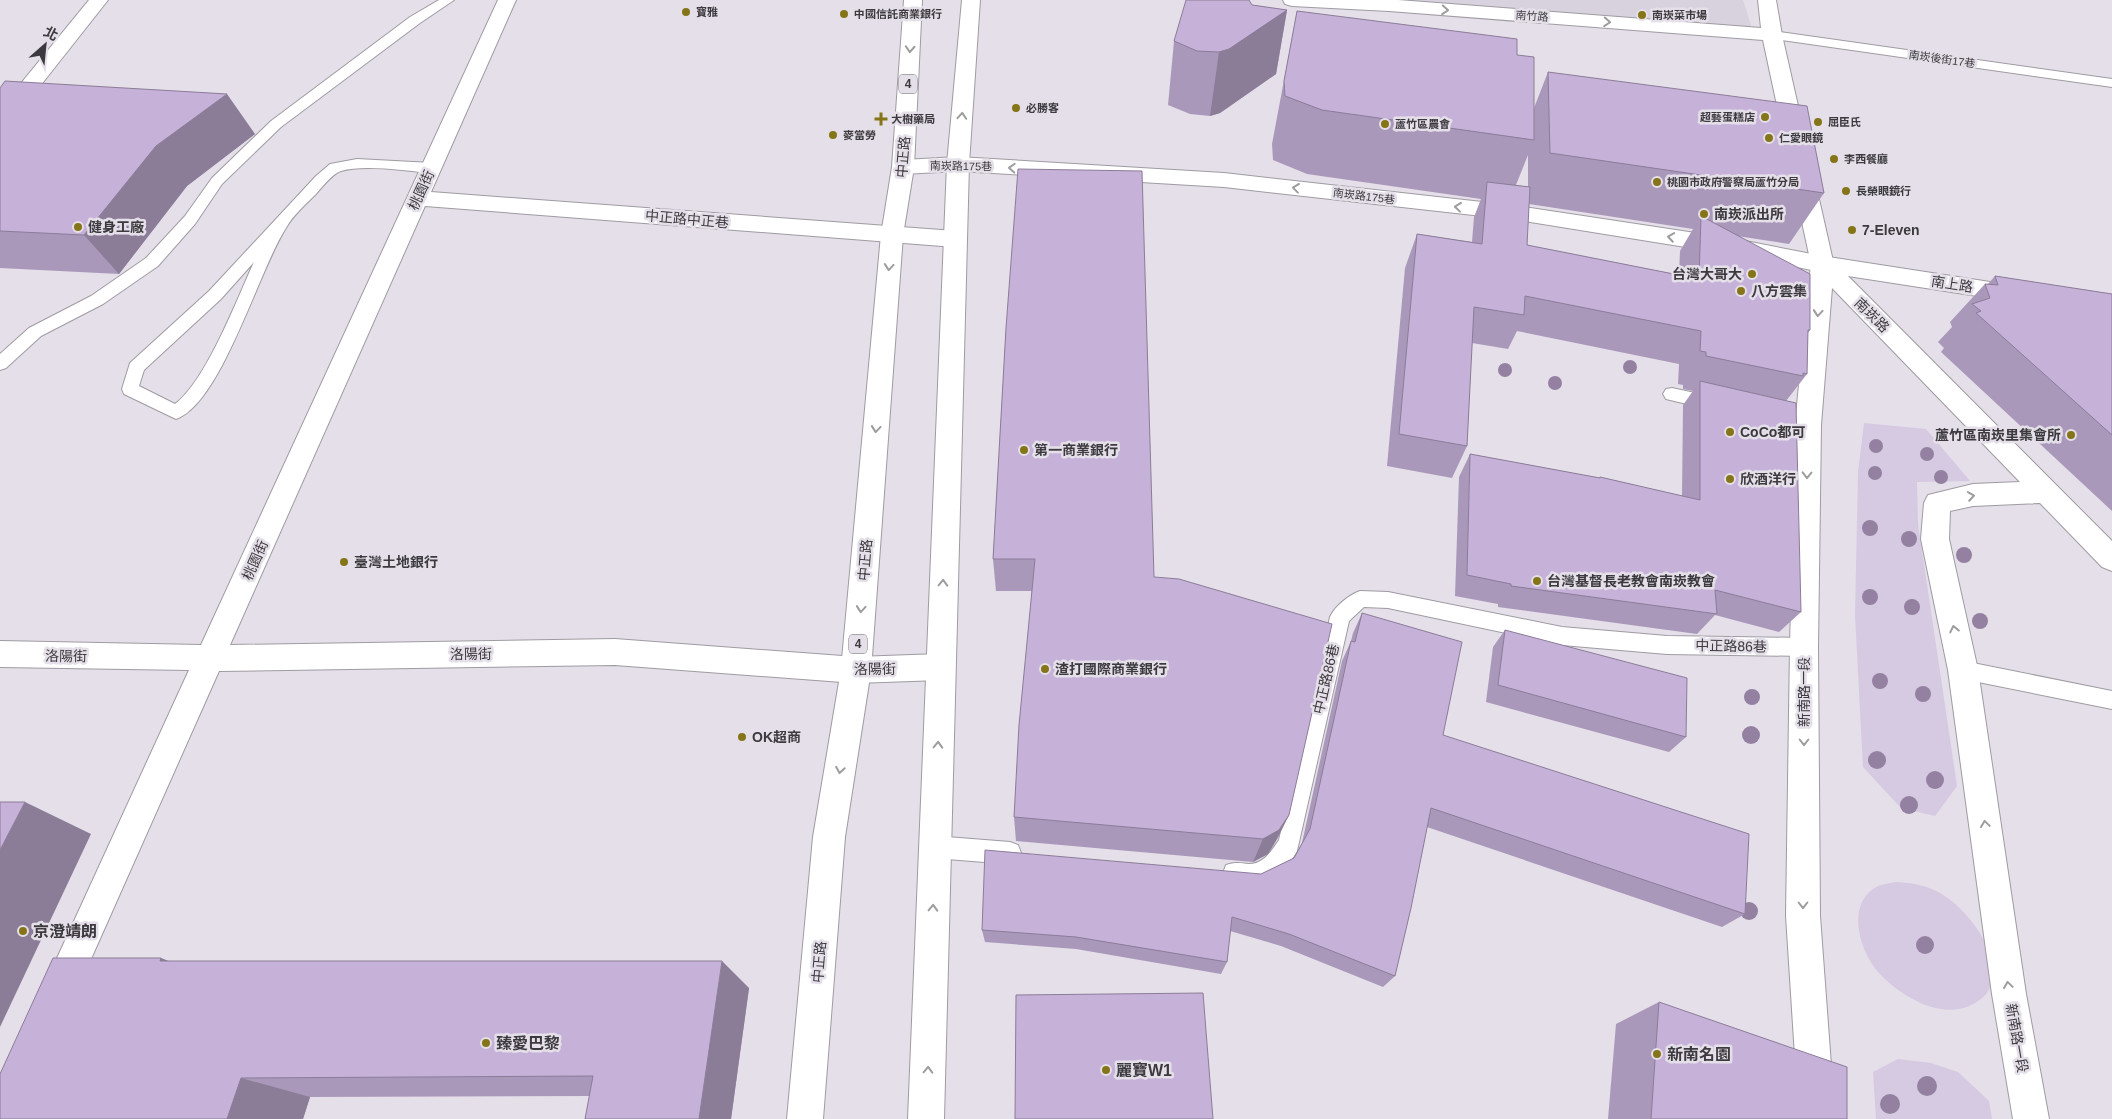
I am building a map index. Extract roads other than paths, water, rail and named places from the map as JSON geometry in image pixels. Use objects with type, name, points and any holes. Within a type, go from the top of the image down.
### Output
[{"type":"street","points":[[0,123],[99,0]]},
{"type":"street","name":"桃園街","points":[[51,1010],[507,0]]},
{"type":"street","name":"中正路","points":[[805,1119],[829,837],[856,670],[892,235],[903,167],[913,0]]},
{"type":"street","points":[[926,1119],[955,239],[958,164],[970,0]]},
{"type":"street","name":"南竹路","points":[[1292,0],[1497,7],[1772,35]]},
{"type":"street","points":[[1767,0],[1772,35],[1822,264]]},
{"type":"street","name":"南崁路175巷","points":[[903,167],[958,164],[1224,180],[1518,204],[1822,264]]},
{"type":"street","name":"中正路中正巷","points":[[418,198],[955,239]]},
{"type":"street","name":"南上路","points":[[1822,264],[2033,297]]},
{"type":"street","name":"新南路一段","points":[[1818,1119],[1803,916],[1804,647],[1799,423],[1822,264]]},
{"type":"street","name":"南崁路","points":[[1822,264],[2112,559]]},
{"type":"street","name":"新南路一段","points":[[2031,1119],[2009,994],[1963,670],[1935,539],[1937,503],[1973,495],[2046,492]]},
{"type":"street","name":"洛陽街","points":[[0,654],[210,658],[615,652],[856,670],[940,667]]},
{"type":"lane","points":[[0,364],[35,332],[96,300],[152,262],[190,220],[217,181],[276,124],[415,20],[448,0]]},
{"type":"lane","name":"南崁後街17巷","points":[[1772,35],[2112,83]]},
{"type":"lane","points":[[280,223],[262,266],[214,365],[191,401],[176,412],[130,389],[136,367],[215,296],[280,223],[320,179],[335,167],[357,164],[432,168]]},
{"type":"lane","points":[[1672,394],[1726,406]]},
{"type":"lane","name":"中正路86巷","points":[[1215,872],[1254,875],[1277,863],[1289,844],[1340,617],[1360,600],[1388,600],[1562,636],[1667,645],[1804,647]]},
{"type":"lane","points":[[1963,670],[2112,700]]},
{"type":"lane","points":[[934,847],[1031,855]]},
{"type":"place","name":"寶雅","points":[[686,12]]},
{"type":"place","name":"中國信託商業銀行","points":[[844,14]]},
{"type":"place","name":"南崁菜市場","points":[[1642,15]]},
{"type":"place","name":"必勝客","points":[[1016,108]]},
{"type":"place","name":"超藝蛋糕店","points":[[1765,117]]},
{"type":"place","name":"大樹藥局","points":[[881,119]]},
{"type":"place","name":"屈臣氏","points":[[1818,122]]},
{"type":"place","name":"蘆竹區農會","points":[[1385,124]]},
{"type":"place","name":"麥當勞","points":[[833,135]]},
{"type":"place","name":"仁愛眼鏡","points":[[1769,138]]},
{"type":"place","name":"李西餐廳","points":[[1834,159]]},
{"type":"place","name":"桃園市政府警察局蘆竹分局","points":[[1657,182]]},
{"type":"place","name":"長榮眼鏡行","points":[[1846,191]]},
{"type":"place","name":"南崁派出所","points":[[1704,214]]},
{"type":"place","name":"健身工廠","points":[[78,227]]},
{"type":"place","name":"7-Eleven","points":[[1852,230]]},
{"type":"place","name":"台灣大哥大","points":[[1752,274]]},
{"type":"place","name":"八方雲集","points":[[1741,291]]},
{"type":"place","name":"CoCo都可","points":[[1730,432]]},
{"type":"place","name":"蘆竹區南崁里集會所","points":[[2071,435]]},
{"type":"place","name":"第一商業銀行","points":[[1024,450]]},
{"type":"place","name":"欣酒洋行","points":[[1730,479]]},
{"type":"place","name":"臺灣土地銀行","points":[[344,562]]},
{"type":"place","name":"台灣基督長老教會南崁教會","points":[[1537,581]]},
{"type":"place","name":"渣打國際商業銀行","points":[[1045,669]]},
{"type":"place","name":"OK超商","points":[[742,737]]},
{"type":"place","name":"京澄靖朗","points":[[23,931]]},
{"type":"place","name":"臻愛巴黎","points":[[486,1043]]},
{"type":"place","name":"新南名園","points":[[1657,1054]]},
{"type":"place","name":"麗寶W1","points":[[1106,1070]]}]
